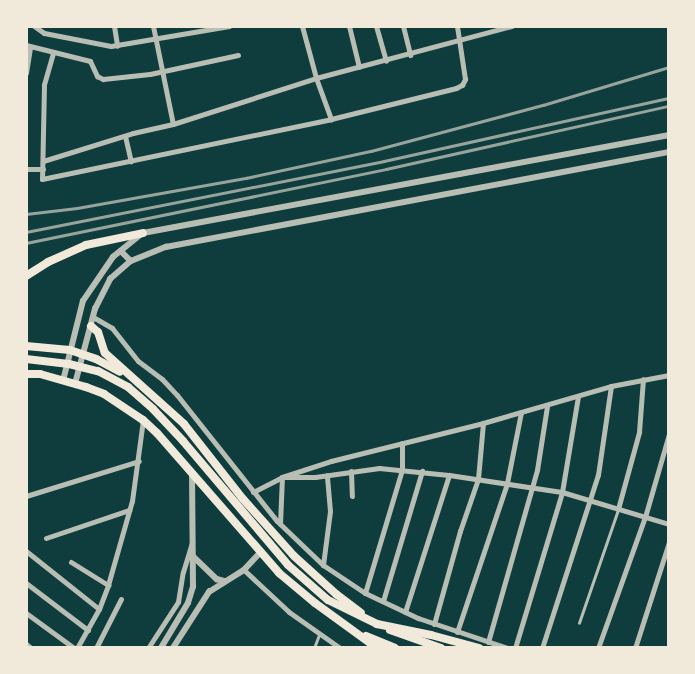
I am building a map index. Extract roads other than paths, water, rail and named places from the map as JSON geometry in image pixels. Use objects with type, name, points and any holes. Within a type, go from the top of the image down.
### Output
[{"type":"highway","points":[[27,274],[48,262],[86,245],[143,234]]},
{"type":"highway","points":[[90,326],[98,332],[105,353],[184,424],[243,499],[294,556],[336,594],[377,624],[431,635],[479,648]]},
{"type":"highway","points":[[26,346],[70,350],[96,359],[130,377]]},
{"type":"highway","points":[[26,359],[69,364],[98,371],[128,387],[168,424],[288,565],[328,600],[413,640],[441,648]]},
{"type":"highway","points":[[26,374],[40,374],[104,394],[143,420],[158,433],[279,573],[315,603],[377,648]]},
{"type":"highway","points":[[355,631],[395,648]]},
{"type":"street","points":[[34,26],[44,33],[117,46],[229,26]]},
{"type":"street","points":[[114,26],[117,46]]},
{"type":"street","points":[[153,26],[164,71],[173,124]]},
{"type":"street","points":[[302,26],[316,78],[331,119]]},
{"type":"street","points":[[349,26],[359,67]]},
{"type":"street","points":[[376,26],[386,61]]},
{"type":"street","points":[[403,26],[410,55]]},
{"type":"street","points":[[53,53],[44,85],[42,178],[331,119],[449,90],[462,85],[465,79],[457,26]]},
{"type":"street","points":[[486,26],[488,33]]},
{"type":"street","points":[[43,161],[125,136],[173,124],[316,78],[410,55],[512,26]]},
{"type":"street","points":[[26,73],[28,46],[90,61],[98,76],[103,79],[135,77],[238,55]]},
{"type":"street","points":[[63,381],[83,301],[98,276],[121,251],[143,234],[669,135]]},
{"type":"street","points":[[125,136],[131,161]]},
{"type":"street","points":[[75,384],[93,317],[110,279],[131,262],[166,247],[669,152]]},
{"type":"street","points":[[26,169],[43,169]]},
{"type":"street","points":[[121,251],[131,262]]},
{"type":"street","points":[[93,317],[112,328],[138,361],[162,379],[177,395],[280,524],[322,565],[365,593],[405,612],[434,624],[507,648]]},
{"type":"street","points":[[253,492],[282,477],[330,461],[547,406],[611,386],[669,374]]},
{"type":"street","points":[[618,509],[638,438],[643,379]]},
{"type":"street","points":[[542,648],[590,502],[602,453],[611,386]]},
{"type":"street","points":[[514,648],[562,492],[578,396]]},
{"type":"street","points":[[488,642],[541,452],[547,406]]},
{"type":"street","points":[[457,632],[507,483],[521,412]]},
{"type":"street","points":[[26,613],[76,648],[88,630],[99,609],[108,585],[129,510],[139,461],[143,420]]},
{"type":"street","points":[[434,624],[460,531],[478,479],[483,423]]},
{"type":"street","points":[[598,648],[645,517],[669,434]]},
{"type":"street","points":[[365,593],[402,470],[402,443]]},
{"type":"street","points":[[26,496],[139,461]]},
{"type":"street","points":[[282,477],[327,475],[379,468],[449,475],[562,492],[590,502],[669,524]]},
{"type":"street","points":[[351,471],[352,496]]},
{"type":"street","points":[[160,648],[176,625],[194,587],[192,472]]},
{"type":"street","points":[[383,601],[422,472]]},
{"type":"street","points":[[322,565],[330,511],[327,475]]},
{"type":"street","points":[[405,612],[449,475]]},
{"type":"street","points":[[280,524],[282,477]]},
{"type":"street","points":[[46,538],[129,510]]},
{"type":"street","points":[[148,648],[178,602],[183,572],[194,538]]},
{"type":"street","points":[[635,648],[669,542]]},
{"type":"street","points":[[26,551],[99,609]]},
{"type":"street","points":[[173,648],[210,592],[244,570],[261,552]]},
{"type":"street","points":[[194,557],[217,579],[226,581]]},
{"type":"street","points":[[71,562],[108,585]]},
{"type":"street","points":[[244,570],[289,612],[340,648]]},
{"type":"street","points":[[26,583],[88,630]]},
{"type":"street","points":[[96,648],[121,599]]},
{"type":"street","points":[[176,625],[184,630]]},
{"type":"street","points":[[26,644],[31,648]]},
{"type":"lane","points":[[579,623],[618,509]]},
{"type":"lane","points":[[314,648],[319,635]]},
{"type":"railway","points":[[26,214],[77,208],[246,178],[371,151],[543,105],[669,67]]},
{"type":"railway","points":[[26,232],[384,161],[669,98]]},
{"type":"railway","points":[[26,243],[386,169],[669,106]]}]
